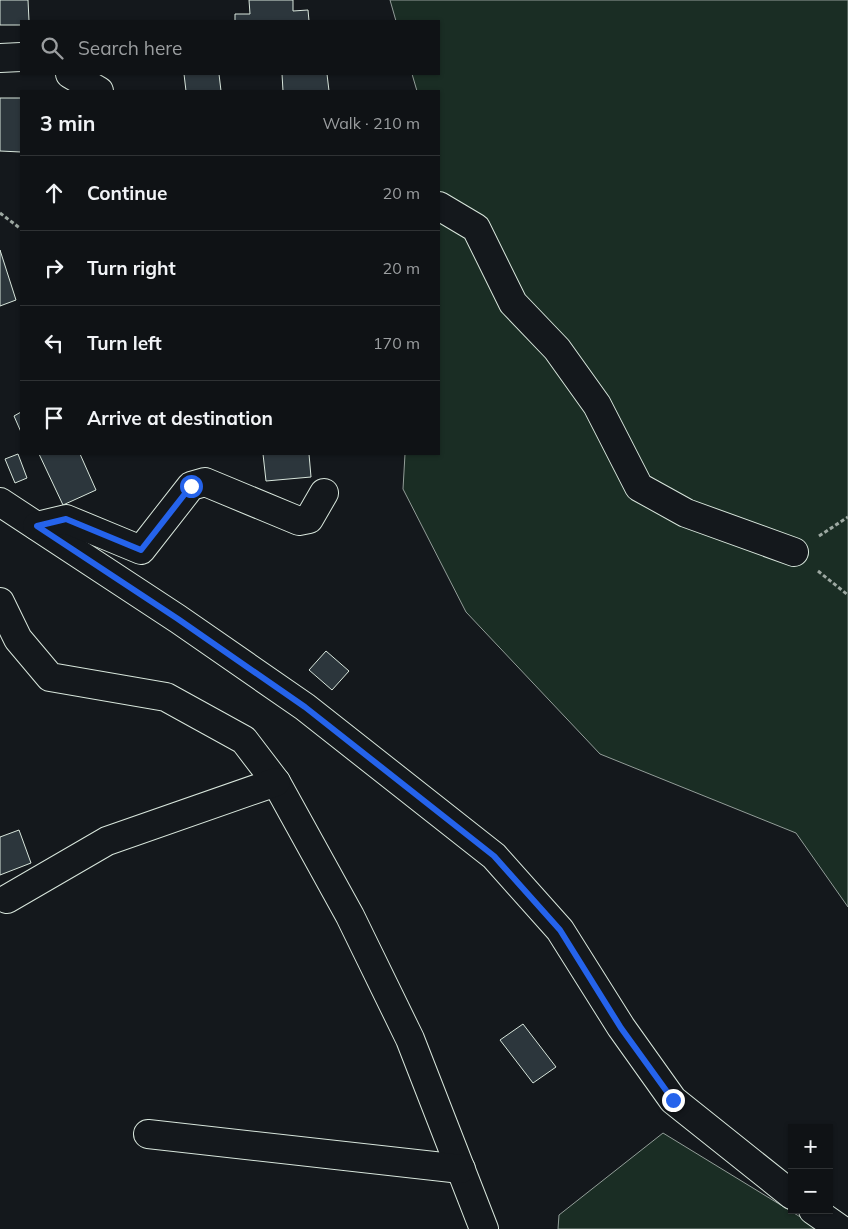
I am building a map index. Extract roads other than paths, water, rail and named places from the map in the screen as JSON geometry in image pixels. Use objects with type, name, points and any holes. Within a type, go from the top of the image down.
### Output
[{"type":"street","points":[[0,58],[20,57]]},
{"type":"street","points":[[72,75],[97,90]]},
{"type":"street","points":[[440,207],[476,228],[513,303],[557,349],[597,405],[640,487],[686,513],[794,552]]},
{"type":"street","points":[[37,526],[66,519],[141,550],[191,486],[205,482],[299,521],[309,520],[324,493]]},
{"type":"street","points":[[0,502],[178,619],[305,707],[494,856],[560,930],[621,1028],[673,1100],[788,1192]]},
{"type":"street","points":[[0,602],[18,639],[50,677],[166,697],[244,740],[276,782],[350,916],[410,1039],[484,1229]]},
{"type":"street","points":[[7,898],[107,841],[276,782]]},
{"type":"street","points":[[148,1134],[462,1169]]},
{"type":"street","points":[[818,1214],[840,1229]]}]
